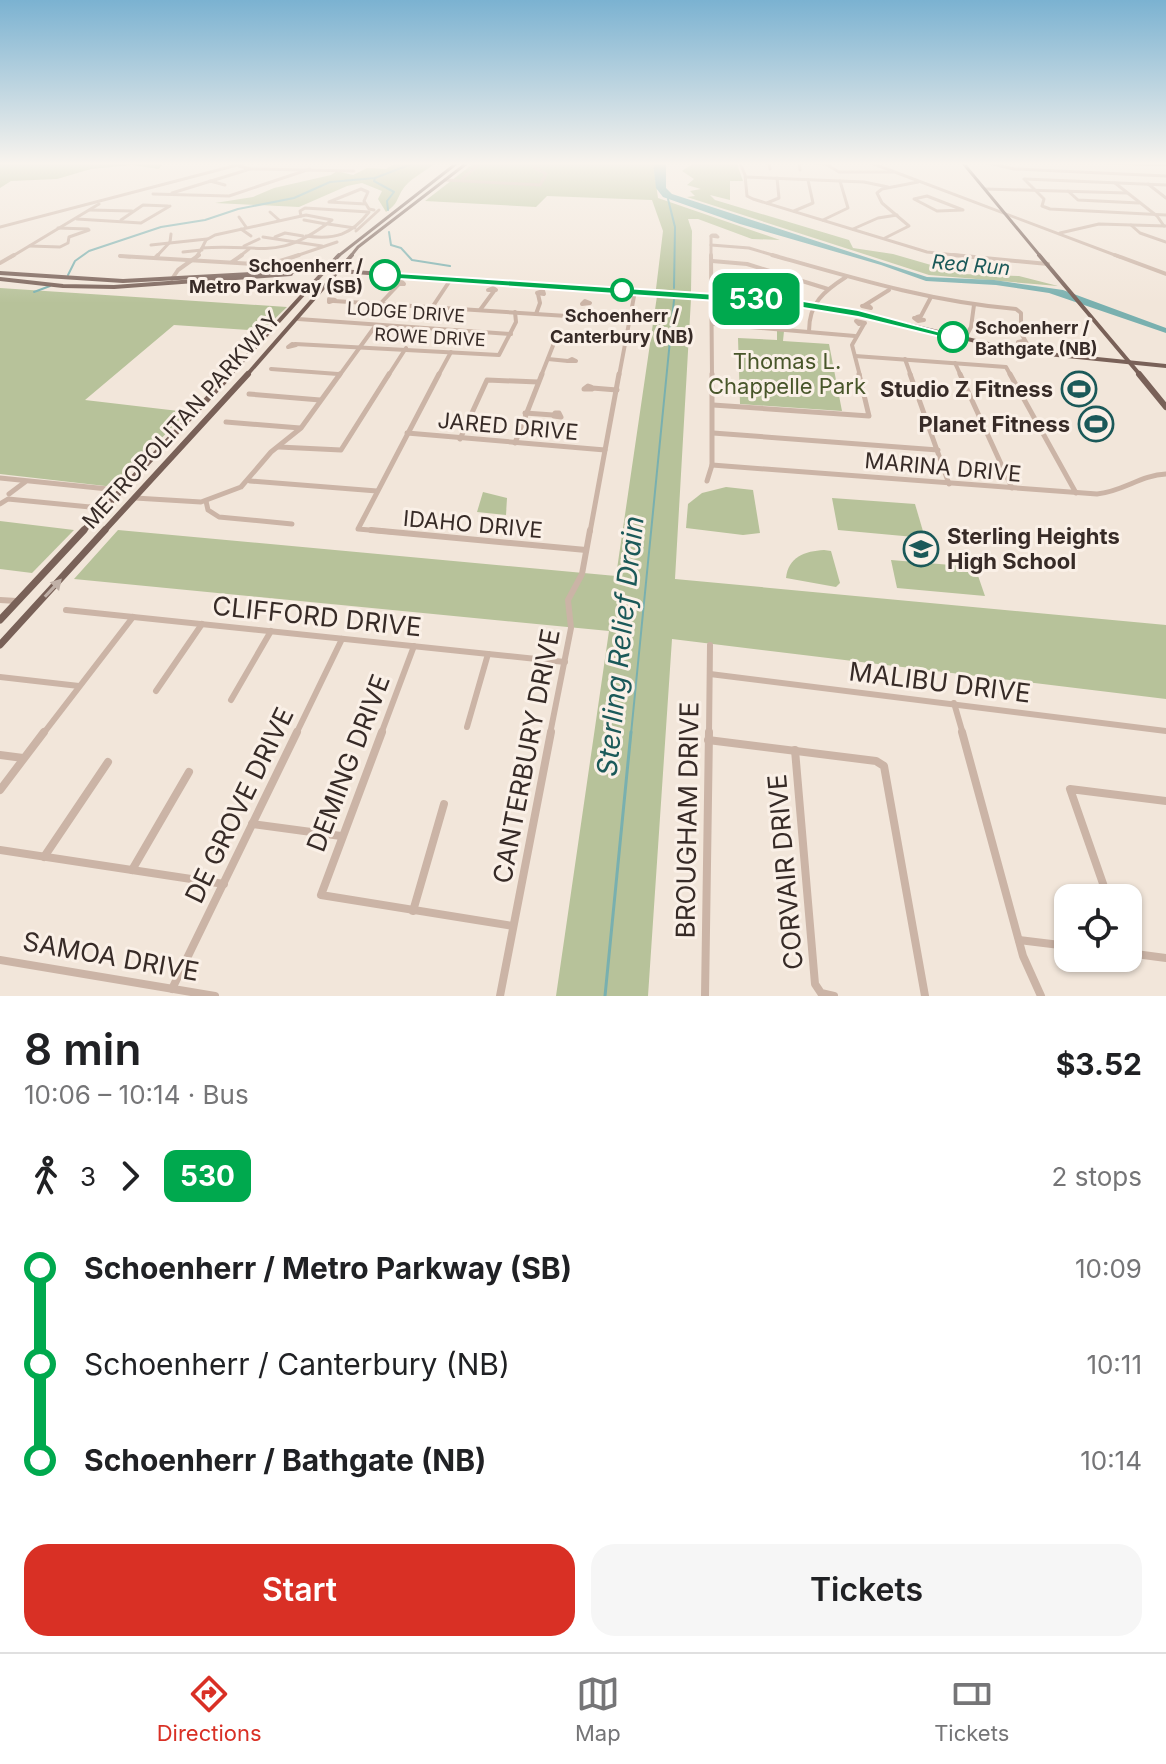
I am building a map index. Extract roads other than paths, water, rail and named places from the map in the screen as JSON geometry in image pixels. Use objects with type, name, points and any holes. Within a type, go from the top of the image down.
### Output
[{"type":"main road","name":"METROPOLITAN PARKWAY","points":[[2,618],[322,274],[358,237],[395,209]]},
{"type":"main road","name":"METROPOLITAN PARKWAY","points":[[0,645],[307,310],[366,239],[406,209]]},
{"type":"main road","points":[[1002,209],[1166,407]]},
{"type":"main road","points":[[380,221],[388,223]]},
{"type":"main road","points":[[1012,221],[1024,221]]},
{"type":"main road","points":[[358,237],[366,239]]},
{"type":"main road","points":[[0,273],[65,280],[135,282],[269,270],[322,274]]},
{"type":"main road","points":[[282,274],[290,270]]},
{"type":"main road","points":[[0,279],[56,285],[127,287],[337,272],[635,291],[814,305],[1038,354],[1166,366]]},
{"type":"main road","points":[[218,280],[223,274]]},
{"type":"main road","points":[[15,281],[30,276]]},
{"type":"main road","points":[[127,287],[135,282]]},
{"type":"main road","points":[[293,308],[307,310]]},
{"type":"main road","points":[[277,325],[288,325],[290,328]]},
{"type":"main road","points":[[188,421],[193,427],[201,426]]},
{"type":"main road","points":[[160,451],[171,450],[174,455]]},
{"type":"main road","points":[[2,618],[11,623],[22,621]]},
{"type":"street","points":[[0,227],[68,209]]},
{"type":"street","points":[[121,220],[136,209]]},
{"type":"street","points":[[74,219],[142,222],[165,209]]},
{"type":"street","points":[[302,209],[302,218]]},
{"type":"street","points":[[272,239],[285,233],[334,240],[355,228],[369,212],[311,209]]},
{"type":"street","points":[[269,270],[280,261],[349,236],[369,222],[378,209]]},
{"type":"street","points":[[785,209],[936,253],[1048,264]]},
{"type":"street","points":[[793,212],[799,209]]},
{"type":"street","points":[[822,220],[845,209]]},
{"type":"street","points":[[885,239],[909,227],[891,209]]},
{"type":"street","points":[[934,209],[962,209]]},
{"type":"street","points":[[994,209],[1166,274]]},
{"type":"street","points":[[1074,209],[1166,215]]},
{"type":"street","points":[[1148,209],[1165,226]]},
{"type":"street","points":[[0,263],[89,210],[133,211]]},
{"type":"street","points":[[151,245],[208,239],[246,227],[280,221],[330,218],[339,211]]},
{"type":"street","points":[[270,212],[280,221]]},
{"type":"street","points":[[852,229],[878,218],[897,215]]},
{"type":"street","points":[[239,217],[246,227]]},
{"type":"street","points":[[302,218],[355,228]]},
{"type":"street","points":[[183,252],[243,247],[274,250],[296,242],[327,224],[332,220],[330,218]]},
{"type":"street","points":[[271,223],[281,229]]},
{"type":"street","points":[[1057,233],[1099,224],[1165,226]]},
{"type":"street","points":[[1131,225],[1140,233],[1166,242]]},
{"type":"street","points":[[29,245],[61,246],[68,243],[69,237],[89,230],[58,228]]},
{"type":"street","points":[[240,229],[251,236]]},
{"type":"street","points":[[154,258],[170,242],[171,234]]},
{"type":"street","points":[[707,481],[712,465],[713,433],[713,237]]},
{"type":"street","points":[[243,247],[261,238],[322,246]]},
{"type":"street","points":[[172,279],[194,261],[208,239]]},
{"type":"street","points":[[711,245],[749,248],[890,289],[1019,310],[1023,341]]},
{"type":"street","points":[[231,263],[250,248]]},
{"type":"street","points":[[270,257],[274,250]]},
{"type":"street","points":[[120,256],[254,264]]},
{"type":"street","points":[[712,261],[738,262],[828,289]]},
{"type":"street","points":[[185,272],[186,266]]},
{"type":"street","points":[[757,290],[753,276],[761,268]]},
{"type":"street","points":[[175,274],[185,272]]},
{"type":"street","points":[[185,272],[192,278]]},
{"type":"street","points":[[809,331],[818,295],[847,276]]},
{"type":"street","points":[[432,307],[451,279]]},
{"type":"street","points":[[380,304],[398,285]]},
{"type":"street","points":[[868,305],[890,289]]},
{"type":"street","points":[[480,310],[491,291]]},
{"type":"street","name":"CANTERBURY DRIVE","points":[[500,996],[572,623],[568,600],[581,577],[635,291]]},
{"type":"street","points":[[536,314],[540,295]]},
{"type":"street","points":[[920,317],[931,297]]},
{"type":"street","points":[[334,301],[630,320]]},
{"type":"street","points":[[585,318],[587,305]]},
{"type":"street","points":[[964,340],[971,327],[974,305]]},
{"type":"street","points":[[762,310],[763,327]]},
{"type":"street","points":[[511,334],[516,322],[515,312]]},
{"type":"street","name":"LODGE DRIVE","points":[[298,319],[511,334]]},
{"type":"street","points":[[714,324],[855,336]]},
{"type":"street","points":[[135,498],[183,503],[206,501],[234,492],[249,480],[278,446],[301,428],[376,325]]},
{"type":"street","points":[[713,405],[869,416],[852,342],[862,325]]},
{"type":"street","name":"ROWE DRIVE","points":[[297,345],[501,355],[511,334]]},
{"type":"street","points":[[515,443],[558,337],[627,341]]},
{"type":"street","points":[[278,446],[339,451],[406,348]]},
{"type":"street","points":[[249,480],[377,491],[451,352]]},
{"type":"street","points":[[855,356],[1005,367],[1077,493]]},
{"type":"street","points":[[548,359],[568,361]]},
{"type":"street","points":[[905,359],[949,484]]},
{"type":"street","points":[[955,363],[1012,489]]},
{"type":"street","points":[[271,369],[339,374]]},
{"type":"street","points":[[460,439],[488,379],[538,382]]},
{"type":"street","points":[[592,388],[617,390]]},
{"type":"street","points":[[249,394],[321,400]]},
{"type":"street","points":[[525,413],[553,415]]},
{"type":"street","points":[[226,422],[301,428]]},
{"type":"street","name":"JARED DRIVE","points":[[407,433],[605,450]]},
{"type":"street","points":[[713,433],[938,450]]},
{"type":"street","name":"MARINA DRIVE","points":[[712,465],[1077,493],[1114,493],[1147,475],[1166,474]]},
{"type":"street","points":[[0,478],[108,489]]},
{"type":"street","points":[[0,504],[26,481]]},
{"type":"street","name":"IDAHO DRIVE","points":[[377,491],[358,529],[586,550]]},
{"type":"street","points":[[0,492],[9,496],[90,507],[110,504]]},
{"type":"street","points":[[206,501],[208,510],[216,517],[292,524]]},
{"type":"street","points":[[90,507],[101,513]]},
{"type":"street","points":[[0,600],[18,602]]},
{"type":"street","name":"CLIFFORD DRIVE","points":[[66,610],[565,662]]},
{"type":"street","points":[[0,790],[133,617]]},
{"type":"street","points":[[156,691],[202,624]]},
{"type":"street","points":[[231,700],[271,631]]},
{"type":"street","name":"DE GROVE DRIVE","points":[[172,989],[342,639]]},
{"type":"street","name":"BROUGHAM DRIVE","points":[[705,996],[710,645]]},
{"type":"street","name":"DEMING DRIVE","points":[[413,911],[321,895],[414,646]]},
{"type":"street","points":[[467,727],[488,654]]},
{"type":"street","name":"MALIBU DRIVE","points":[[710,674],[1166,731]]},
{"type":"street","points":[[0,677],[80,686]]},
{"type":"street","points":[[954,703],[1027,968],[1041,996]]},
{"type":"street","points":[[708,740],[881,763],[925,996]]},
{"type":"street","name":"CORVAIR DRIVE","points":[[795,750],[818,991],[834,996]]},
{"type":"street","points":[[0,755],[24,758]]},
{"type":"street","points":[[44,857],[108,762]]},
{"type":"street","points":[[132,870],[189,772]]},
{"type":"street","points":[[1103,884],[1070,789],[1166,801]]},
{"type":"street","points":[[444,804],[413,911],[513,926]]},
{"type":"street","points":[[252,824],[341,836]]},
{"type":"street","points":[[0,850],[224,884]]},
{"type":"street","points":[[1019,940],[1054,944]]},
{"type":"street","points":[[1142,955],[1166,958]]},
{"type":"street","name":"SAMOA DRIVE","points":[[0,960],[215,996]]},
{"type":"water","name":"Red Run","points":[[699,209],[720,209],[927,277],[994,280],[1063,290],[1166,328],[1166,333],[1049,293],[996,285],[926,281]]},
{"type":"waterway","points":[[68,275],[75,261],[89,251],[161,227],[205,220],[237,209]]},
{"type":"waterway","name":"Sterling Relief Drain","points":[[671,209],[675,227],[674,288]]},
{"type":"waterway","points":[[389,232],[391,245],[401,248],[412,260],[450,266]]},
{"type":"waterway","points":[[34,292],[50,286]]},
{"type":"waterway","name":"Sterling Relief Drain","points":[[631,734],[674,300]]},
{"type":"waterway","name":"Sterling Relief Drain","points":[[605,996],[631,732]]},
{"type":"place","name":"Schoenherr / Metro Parkway (SB)","points":[[385,275]]},
{"type":"place","name":"Schoenherr / Canterbury (NB)","points":[[622,290]]},
{"type":"place","name":"Schoenherr / Bathgate (NB)","points":[[953,337]]},
{"type":"place","name":"Studio Z Fitness","points":[[1079,389]]},
{"type":"place","name":"Planet Fitness","points":[[1096,424]]},
{"type":"place","name":"Sterling Heights High School","points":[[921,549]]},
{"type":"park label","name":"Thomas L. Chappelle Park","points":[[787,374]]}]
